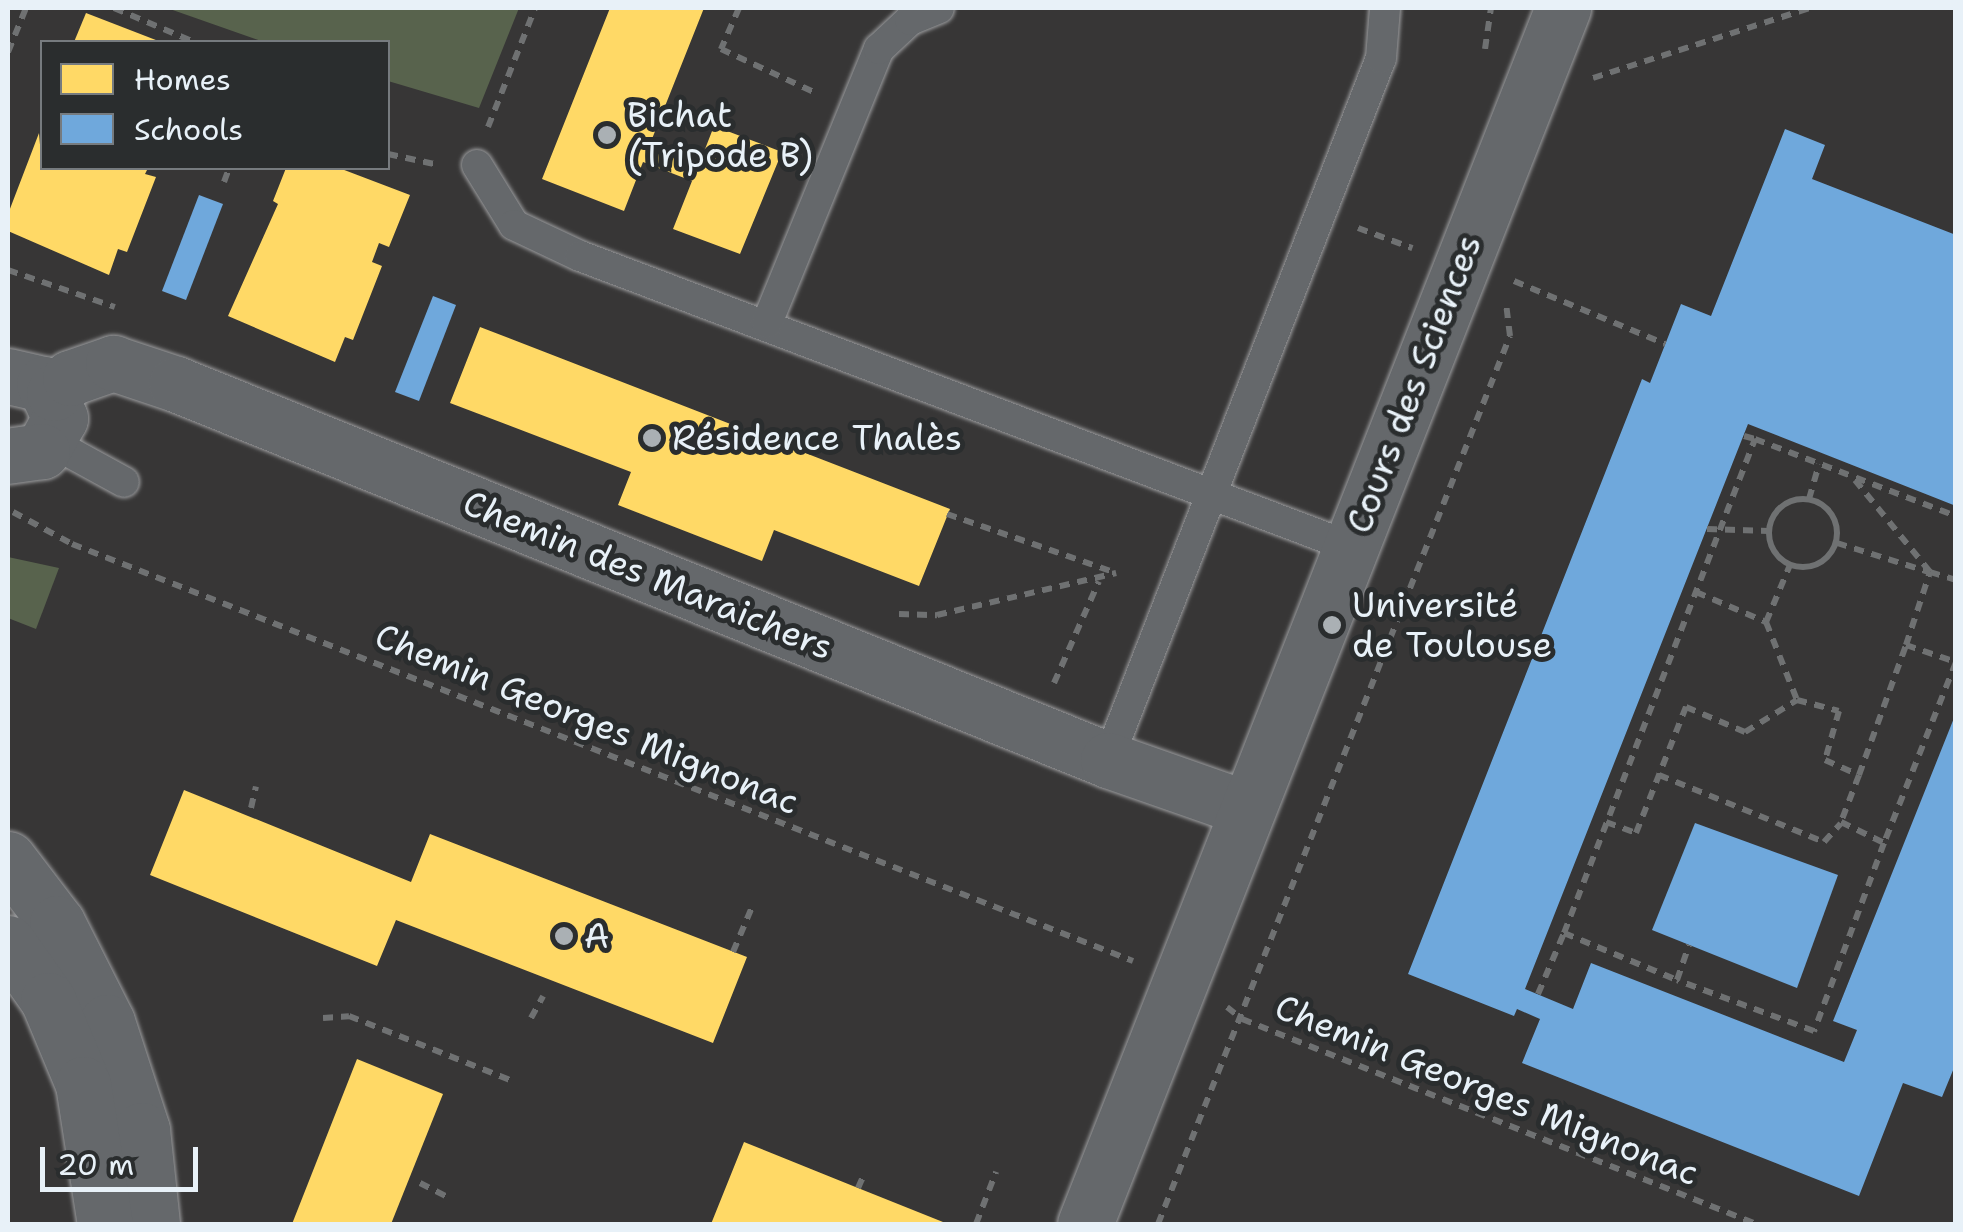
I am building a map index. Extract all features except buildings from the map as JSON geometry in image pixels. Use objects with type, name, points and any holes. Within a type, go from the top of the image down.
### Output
[{"type":"street","name":"Cours des Sciences","points":[[1085,1224],[1563,8]]},
{"type":"street","name":"Chemin des Maraichers","points":[[30,417],[70,378],[113,363],[176,384],[1108,760],[1248,808]]},
{"type":"street","points":[[8,858],[57,923],[107,1022],[142,1130],[152,1224]]},
{"type":"street","points":[[8,943],[48,1000],[83,1084],[105,1224]]},
{"type":"lane","points":[[767,323],[878,49],[910,20],[939,8]]},
{"type":"lane","points":[[1108,760],[1381,58],[1385,8]]},
{"type":"lane","points":[[477,165],[514,225],[1351,547]]},
{"type":"lane","points":[[30,417],[124,482]]},
{"type":"path","points":[[8,52],[26,8]]},
{"type":"path","points":[[114,8],[189,40]]},
{"type":"path","points":[[390,155],[416,164],[477,165],[535,8]]},
{"type":"path","points":[[739,8],[721,49],[851,109]]},
{"type":"path","points":[[1582,82],[1810,8]]},
{"type":"path","points":[[224,182],[228,170]]},
{"type":"path","points":[[1320,214],[1425,252]]},
{"type":"path","points":[[8,270],[120,309]]},
{"type":"path","points":[[1158,1224],[1510,336],[1504,277],[1665,344]]},
{"type":"path","points":[[1744,436],[1956,516]]},
{"type":"path","points":[[1538,994],[1755,439]]},
{"type":"path","points":[[1809,498],[1819,464]]},
{"type":"path","points":[[1852,476],[1930,572]]},
{"type":"path","points":[[1809,498],[1830,510],[1836,543],[1811,566],[1790,565],[1774,551],[1769,530],[1786,503],[1809,498]]},
{"type":"path","name":"Chemin Georges Mignonac","points":[[8,509],[72,544],[1144,965]]},
{"type":"path","points":[[892,614],[938,615],[1100,580],[1116,573],[947,514]]},
{"type":"path","points":[[1706,528],[1719,533],[1769,530]]},
{"type":"path","points":[[1836,543],[1956,580]]},
{"type":"path","points":[[1790,565],[1766,622],[1797,700]]},
{"type":"path","points":[[1659,775],[1824,842],[1841,822],[1930,572]]},
{"type":"path","points":[[1054,683],[1100,580]]},
{"type":"path","points":[[1696,592],[1766,622]]},
{"type":"path","points":[[1564,933],[1676,980],[1814,1030],[1956,662],[1906,645]]},
{"type":"path","points":[[1606,822],[1636,833],[1686,707],[1745,732],[1797,700],[1839,712],[1825,760],[1859,775]]},
{"type":"path","points":[[251,808],[256,787]]},
{"type":"path","points":[[1841,822],[1884,843]]},
{"type":"path","points":[[733,952],[752,907]]},
{"type":"path","points":[[1676,980],[1689,945]]},
{"type":"path","points":[[531,1018],[544,996]]},
{"type":"path","name":"Chemin Georges Mignonac","points":[[1218,1000],[1242,1020],[1756,1224]]},
{"type":"path","points":[[323,1018],[350,1016],[512,1081]]},
{"type":"path","points":[[858,1188],[865,1172]]},
{"type":"path","points":[[976,1224],[996,1172]]},
{"type":"path","points":[[420,1182],[446,1196]]},
{"type":"green space","points":[[167,8],[519,8],[479,108],[390,82],[390,40],[258,40]]},
{"type":"green space","points":[[8,557],[59,568],[36,629],[8,618]]},
{"type":"place","name":"Bichat (Tripode B)","points":[[607,135]]},
{"type":"place","name":"Résidence Thalès","points":[[652,438]]},
{"type":"place","name":"Université de Toulouse","points":[[1332,625]]},
{"type":"place","name":"A","points":[[564,936]]}]
